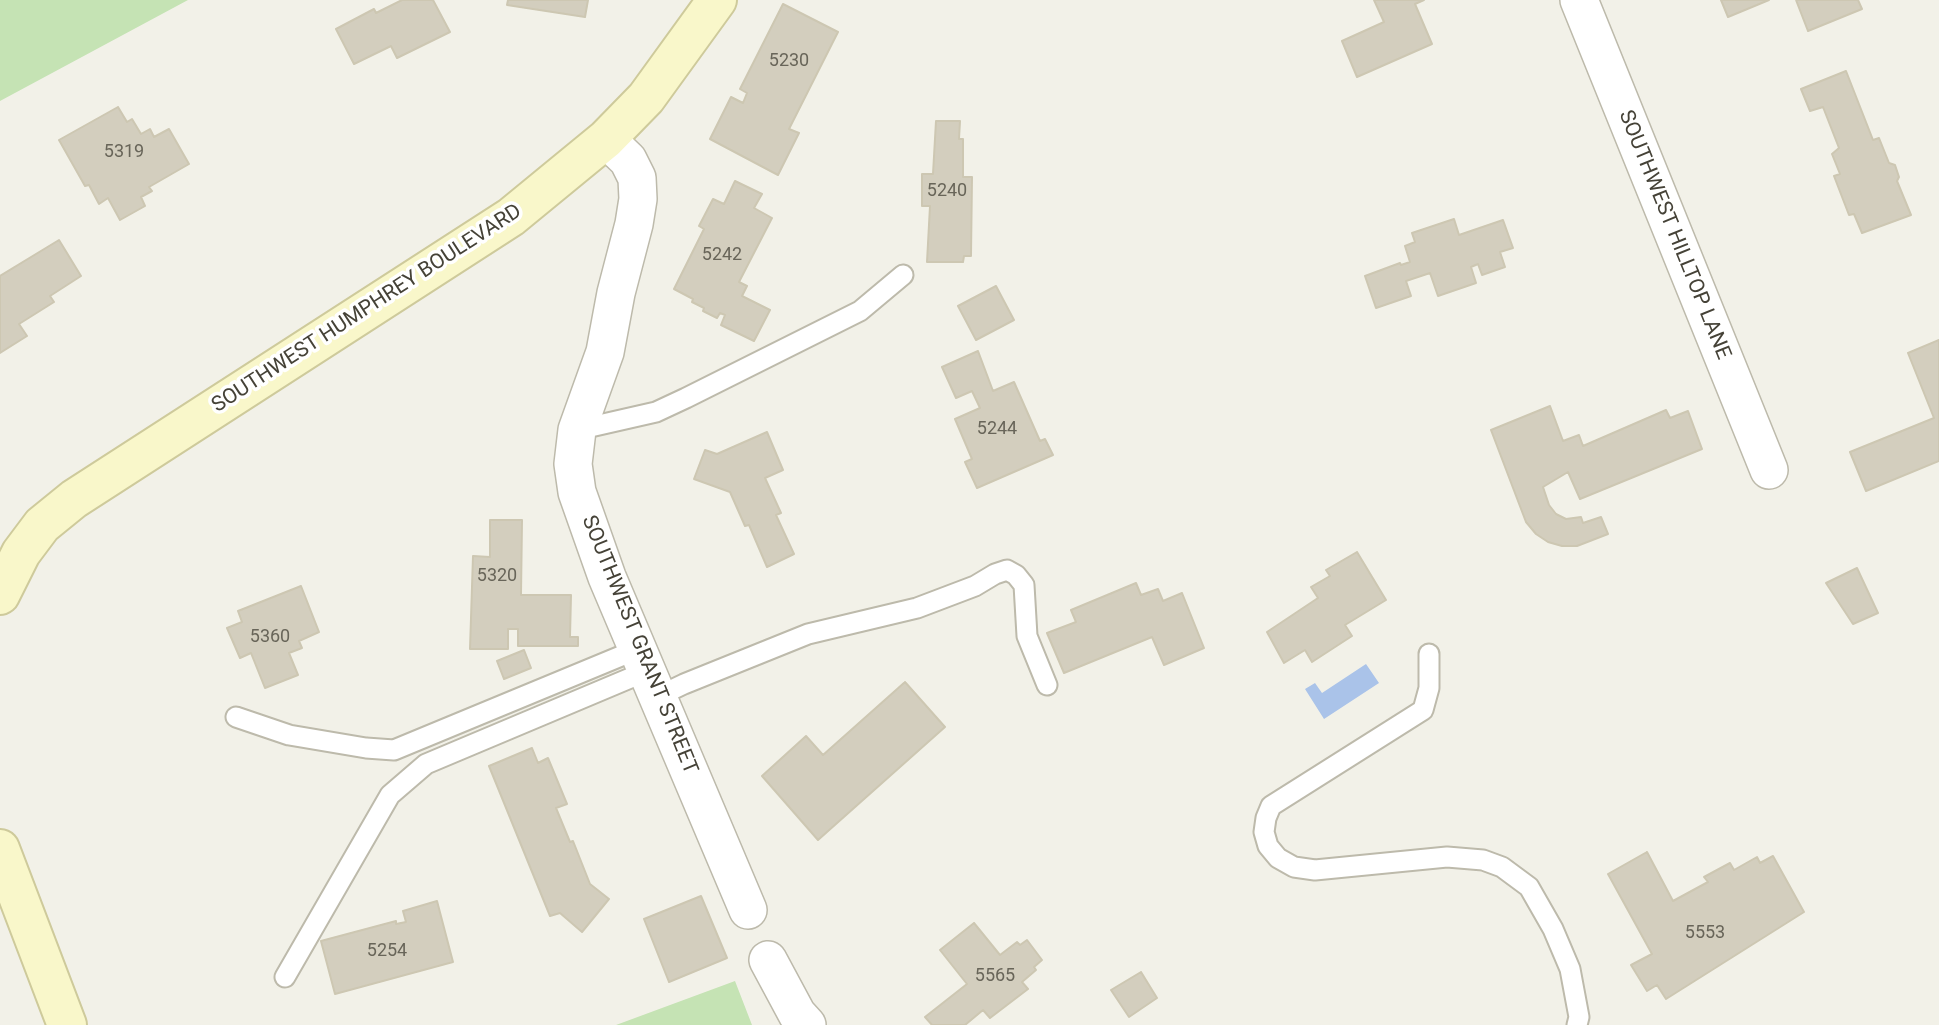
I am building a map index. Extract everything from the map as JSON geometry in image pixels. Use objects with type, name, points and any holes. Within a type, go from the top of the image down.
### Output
[{"type":"main road","name":"SOUTHWEST HUMPHREY BOULEVARD","points":[[0,595],[21,553],[42,525],[74,499],[511,217],[606,139],[646,98],[717,0]]},
{"type":"main road","points":[[0,849],[67,1025]]},
{"type":"street","name":"SOUTHWEST HILLTOP LANE","points":[[1579,0],[1769,470]]},
{"type":"street","name":"SOUTHWEST GRANT STREET","points":[[606,139],[628,160],[637,178],[638,199],[605,352],[577,430],[573,464],[577,492],[597,551],[748,910]]},
{"type":"street","points":[[768,960],[797,1014],[807,1025]]},
{"type":"lane","points":[[577,430],[656,412],[860,311],[903,275]]},
{"type":"lane","points":[[236,717],[289,735],[394,750],[648,672],[917,608],[975,586],[1007,570],[1016,575],[1024,585],[1027,599],[1027,636],[1046,685]]},
{"type":"lane","points":[[1429,654],[1429,688],[1423,710],[1271,806],[1266,818],[1268,846],[1278,859],[1294,867],[1315,870],[1447,857],[1483,860],[1502,867],[1529,887],[1553,929],[1570,969],[1577,1025]]},
{"type":"lane","points":[[285,977],[390,795],[426,764],[648,672]]},
{"type":"green space","points":[[0,0],[188,0],[0,101]]},
{"type":"green space","points":[[735,981],[752,1025],[616,1025]]},
{"type":"water","points":[[1366,664],[1379,683],[1324,719],[1305,689],[1315,683],[1322,693]]},
{"type":"building","points":[[402,0],[433,0],[450,32],[397,58],[391,46],[354,64],[336,29],[374,9],[376,13]]},
{"type":"building","points":[[508,0],[588,0],[585,17],[507,5]]},
{"type":"building","points":[[1374,0],[1424,0],[1415,4],[1432,44],[1357,77],[1342,41],[1384,22]]},
{"type":"building","points":[[1721,0],[1769,0],[1728,17]]},
{"type":"building","points":[[1796,0],[1858,0],[1862,9],[1808,31]]},
{"type":"building","points":[[783,4],[838,32],[789,129],[799,133],[778,175],[710,139],[731,97],[743,103],[747,93],[740,89]]},
{"type":"building","points":[[1846,71],[1873,140],[1879,138],[1889,163],[1895,165],[1899,177],[1897,181],[1911,215],[1862,233],[1854,214],[1849,215],[1834,176],[1840,174],[1832,154],[1839,148],[1823,107],[1810,111],[1801,89]]},
{"type":"building","points":[[118,107],[127,122],[132,119],[141,134],[150,129],[154,137],[169,129],[189,164],[149,187],[152,191],[141,197],[145,206],[120,220],[108,198],[99,204],[89,185],[85,186],[59,140]]},
{"type":"building","points":[[936,121],[960,121],[963,177],[972,177],[971,256],[964,256],[963,262],[927,262],[930,206],[922,206],[922,174],[933,174]]},
{"type":"building","points":[[735,181],[762,194],[754,208],[772,218],[739,282],[747,286],[742,296],[770,310],[754,341],[721,325],[725,315],[720,313],[717,318],[703,311],[704,308],[692,302],[693,299],[674,289],[704,229],[699,226],[713,199],[724,204]]},
{"type":"building","points":[[1454,219],[1459,235],[1503,220],[1513,248],[1500,252],[1505,267],[1482,275],[1478,264],[1471,267],[1476,283],[1438,296],[1430,273],[1406,281],[1411,296],[1376,308],[1365,276],[1410,262],[1405,246],[1415,242],[1412,233]]},
{"type":"building","points":[[59,240],[81,276],[50,296],[54,302],[19,324],[27,336],[0,353],[0,276]]},
{"type":"building","points":[[996,286],[1014,320],[976,340],[958,306]]},
{"type":"building","points":[[1939,340],[1939,461],[1866,491],[1850,452],[1934,418],[1908,353]]},
{"type":"building","points":[[978,351],[993,391],[1014,382],[1040,441],[1045,439],[1053,455],[977,488],[965,462],[972,459],[955,419],[980,408],[972,391],[956,398],[942,367]]},
{"type":"building","points":[[1550,406],[1563,441],[1579,435],[1583,446],[1666,410],[1670,418],[1688,411],[1702,449],[1580,499],[1568,472],[1543,487],[1549,505],[1556,514],[1566,519],[1581,517],[1583,523],[1601,517],[1608,534],[1577,546],[1562,546],[1548,542],[1536,534],[1526,522],[1491,430]]},
{"type":"building","points":[[767,432],[783,470],[765,478],[781,513],[776,515],[794,554],[767,567],[749,525],[745,526],[730,492],[694,479],[705,450],[717,454]]},
{"type":"building","points":[[490,520],[522,520],[521,595],[571,595],[570,637],[578,637],[578,646],[518,646],[518,629],[508,629],[508,649],[470,649],[473,556],[490,557]]},
{"type":"building","points":[[1357,552],[1386,600],[1345,625],[1352,636],[1312,662],[1305,650],[1284,663],[1267,632],[1318,598],[1311,587],[1330,576],[1326,570]]},
{"type":"building","points":[[1857,568],[1878,613],[1853,624],[1826,583]]},
{"type":"building","points":[[1136,583],[1141,595],[1158,589],[1163,601],[1182,593],[1204,648],[1164,665],[1152,637],[1064,673],[1047,633],[1076,622],[1071,610]]},
{"type":"building","points":[[301,586],[319,632],[299,641],[302,648],[289,653],[298,675],[265,688],[251,653],[240,658],[227,628],[242,622],[238,611]]},
{"type":"building","points":[[524,650],[531,668],[504,679],[497,661]]},
{"type":"building","points":[[905,682],[945,727],[818,840],[762,776],[806,736],[823,755]]},
{"type":"building","points":[[532,748],[538,763],[548,758],[567,804],[556,808],[590,884],[609,899],[582,932],[560,913],[550,916],[489,766]]},
{"type":"building","points":[[1647,852],[1673,901],[1708,882],[1704,877],[1730,863],[1734,870],[1757,857],[1760,863],[1773,856],[1804,912],[1666,999],[1657,985],[1647,991],[1631,965],[1652,954],[1608,874]]},
{"type":"building","points":[[701,896],[727,958],[669,982],[644,919]]},
{"type":"building","points":[[437,901],[453,962],[335,994],[321,941],[396,921],[396,924],[406,922],[403,911]]},
{"type":"building","points":[[974,923],[1000,955],[1017,942],[1020,945],[1027,940],[1042,960],[1034,967],[1036,970],[1022,982],[1028,989],[990,1018],[983,1010],[965,1025],[932,1025],[925,1017],[967,984],[940,950]]},
{"type":"building","points":[[1141,972],[1157,998],[1129,1017],[1111,990]]}]
